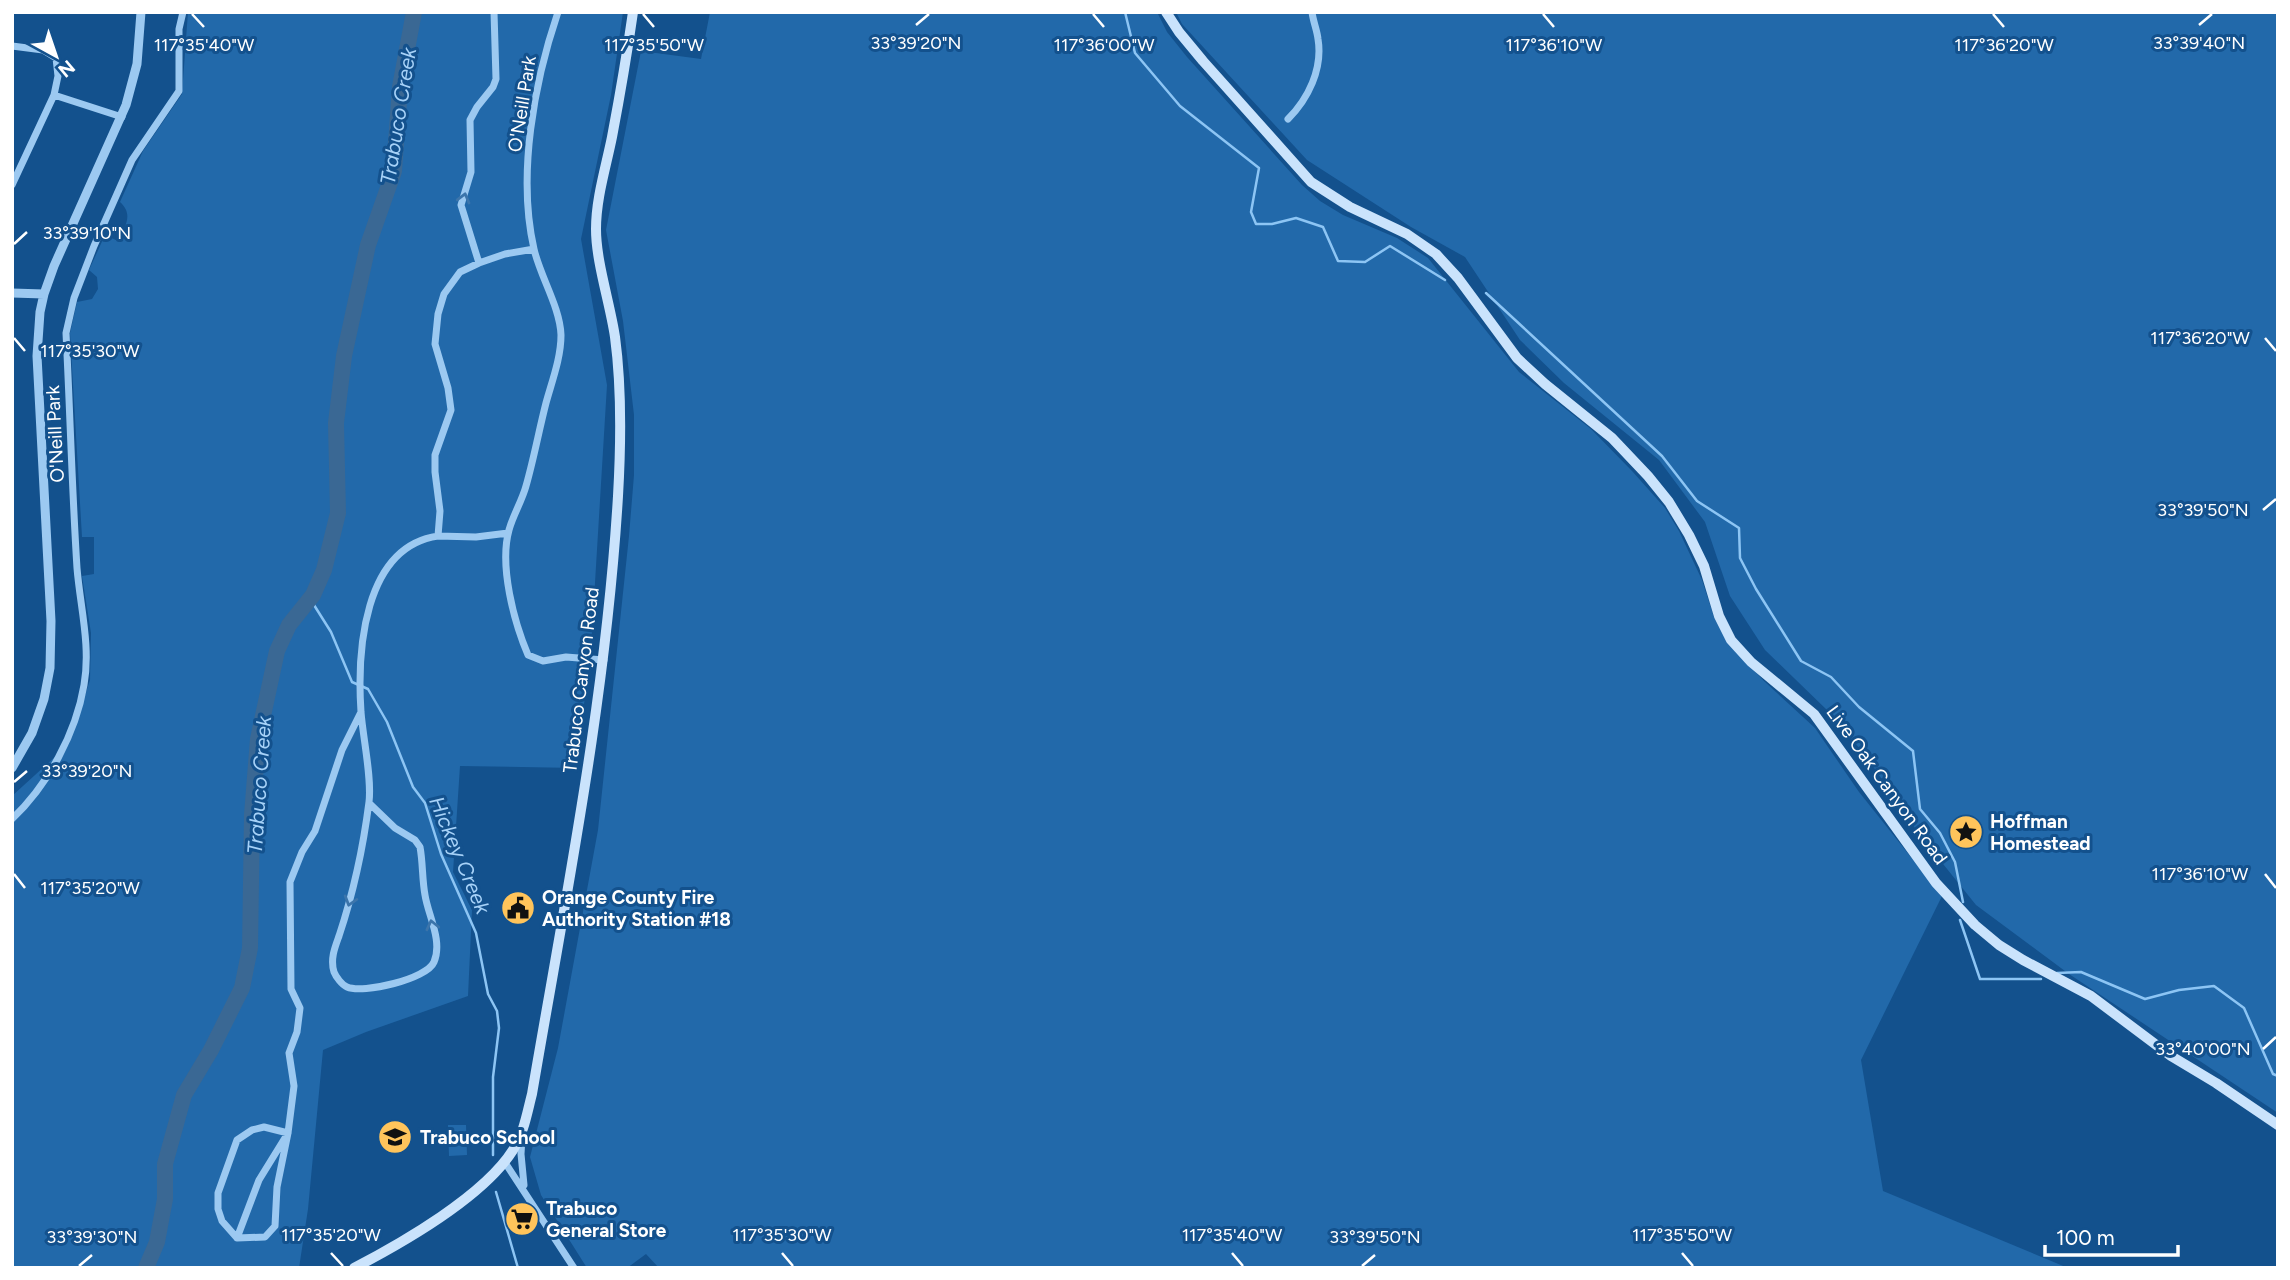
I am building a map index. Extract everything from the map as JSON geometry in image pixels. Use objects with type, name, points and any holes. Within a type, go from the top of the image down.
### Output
[{"type":"main road","name":"Trabuco Canyon Road","points":[[354,1268],[411,1236],[475,1189],[504,1161],[523,1131],[532,1094],[604,660],[618,498],[619,395],[615,339],[596,226],[625,71],[633,12]]},
{"type":"main road","name":"Live Oak Canyon Road","points":[[1166,12],[1195,51],[1311,182],[1350,207],[1407,234],[1436,254],[1458,278],[1517,358],[1612,438],[1639,466],[1669,502],[1689,535],[1704,566],[1719,616],[1731,640],[1751,662],[1814,714],[1937,883],[1975,925],[2017,956],[2091,996],[2171,1056],[2278,1125]]},
{"type":"street","points":[[12,768],[25,748],[38,718],[50,668],[51,621],[37,356],[38,326],[44,294],[54,266],[122,117],[134,82],[141,12]]},
{"type":"street","name":"O'Neill Park","points":[[12,819],[37,791],[61,751],[76,716],[86,673],[86,641],[77,560],[67,346],[69,316],[94,246],[132,160],[179,91],[179,29],[183,12]]},
{"type":"street","points":[[479,263],[461,205],[471,172],[470,120],[496,79],[494,12]]},
{"type":"street","name":"O'Neill Park","points":[[558,12],[533,110],[528,162],[528,212],[534,249],[561,335],[556,367],[526,486],[508,533],[509,593],[528,655],[543,661],[566,657],[604,660]]},
{"type":"street","points":[[1288,120],[1315,81],[1319,42],[1312,12]]},
{"type":"street","points":[[12,46],[43,50],[56,58],[58,76],[54,95],[12,185]]},
{"type":"street","points":[[54,95],[122,117]]},
{"type":"street","points":[[438,536],[440,511],[435,455],[451,410],[448,388],[435,344],[444,294],[460,272],[505,254],[534,249]]},
{"type":"street","points":[[12,293],[44,294]]},
{"type":"street","points":[[369,803],[420,847],[425,897],[435,933],[437,954],[433,965],[418,977],[351,989],[344,986],[334,973],[333,953],[358,877],[369,803],[360,678],[367,617],[375,589],[407,546],[424,538],[508,533]]},
{"type":"street","points":[[237,1238],[265,1237],[275,1226],[277,1187],[288,1133],[293,1086],[289,1053],[297,1032],[300,1008],[291,989],[290,882],[302,852],[315,831],[342,750],[361,712]]},
{"type":"street","points":[[237,1238],[222,1221],[218,1209],[218,1193],[237,1140],[252,1130],[264,1127],[288,1133]]},
{"type":"street","points":[[523,1131],[522,1173],[526,1192]]},
{"type":"street","points":[[237,1238],[259,1180],[288,1133]]},
{"type":"street","points":[[504,1161],[574,1268]]},
{"type":"shaded area","points":[[188,12],[623,12],[611,95],[581,239],[607,385],[592,632],[577,768],[460,766],[453,872],[472,910],[468,996],[323,1050],[308,1209],[299,1268],[12,1268],[12,796],[69,744],[90,680],[91,633],[82,576],[94,574],[94,537],[82,537],[70,333],[77,302],[92,299],[98,289],[97,277],[89,270],[105,235],[118,241],[125,225],[127,211],[120,202],[143,151],[182,94]]},
{"type":"shaded area","points":[[710,12],[1157,12],[1167,32],[1187,57],[1302,185],[1320,201],[1343,215],[1397,238],[1428,258],[1519,372],[1591,429],[1665,508],[1702,580],[1714,617],[1727,642],[1815,728],[1859,792],[1942,896],[1861,1060],[1883,1191],[2068,1268],[659,1268],[646,1254],[627,1268],[587,1268],[541,1195],[530,1157],[558,1048],[598,830],[629,536],[634,475],[634,415],[623,321],[606,230],[641,51],[701,59]]},
{"type":"shaded area","points":[[1176,12],[2278,12],[2278,1113],[2069,974],[1976,905],[1919,834],[1866,756],[1827,710],[1765,650],[1730,596],[1705,522],[1659,460],[1564,383],[1520,340],[1465,257],[1411,227],[1307,160],[1182,24]]},
{"type":"shaded area","points":[[448,1125],[466,1125],[467,1155],[449,1156]]},
{"type":"waterway","name":"Trabuco Creek","points":[[146,1268],[157,1242],[165,1199],[165,1164],[184,1095],[211,1050],[242,988],[250,948],[252,815],[258,739],[277,651],[289,625],[313,595],[324,570],[338,513],[336,423],[344,356],[368,245],[394,171],[400,87],[414,12]]},
{"type":"waterway","points":[[1125,12],[1135,53],[1180,106],[1259,168],[1251,212],[1256,224],[1272,224],[1296,218],[1323,227],[1338,261],[1365,262],[1390,246],[1445,280]]},
{"type":"waterway","points":[[1486,293],[1662,456],[1697,501],[1739,528],[1740,558],[1801,661],[1831,677],[1859,707],[1913,751],[1920,809],[1940,833],[1955,862],[1963,902]]},
{"type":"waterway","name":"Hickey Creek","points":[[313,595],[314,605],[331,632],[352,682],[368,689],[387,722],[413,787],[425,803],[441,854],[476,933],[488,994],[497,1011],[499,1028],[493,1077],[493,1155]]},
{"type":"waterway","points":[[1960,920],[1980,979],[2041,979]]},
{"type":"waterway","points":[[2057,973],[2081,972],[2145,999],[2179,990],[2214,986],[2244,1008],[2273,1074],[2278,1076]]},
{"type":"waterway","points":[[496,1192],[518,1268]]},
{"type":"place","name":"Hoffman Homestead","points":[[1966,832]]},
{"type":"place","name":"Orange County Fire Authority Station #18","points":[[518,908]]},
{"type":"place","name":"Trabuco School","points":[[395,1137]]},
{"type":"place","name":"Trabuco General Store","points":[[522,1219]]}]
